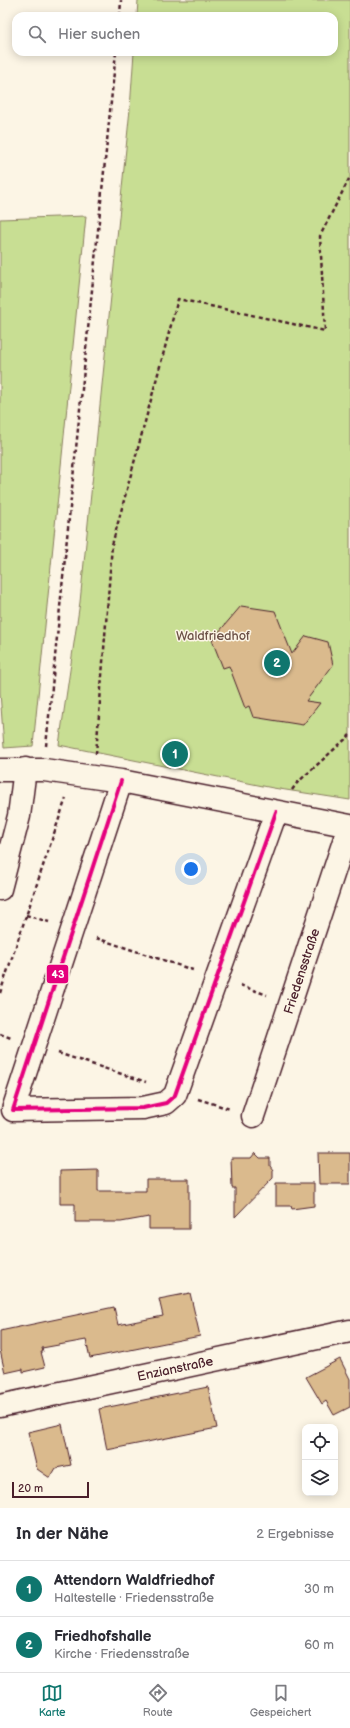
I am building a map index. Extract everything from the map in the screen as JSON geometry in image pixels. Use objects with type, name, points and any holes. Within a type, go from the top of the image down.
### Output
[{"type":"street","name":"Friedensstraße","points":[[0,770],[34,770],[121,781],[350,826],[253,1116]]},
{"type":"street","points":[[0,889],[19,816],[34,770]]},
{"type":"street","points":[[121,781],[33,1045],[13,1110],[143,1108],[166,1103],[176,1092],[276,812]]},
{"type":"street","name":"Enzianstraße","points":[[0,1406],[350,1331]]},
{"type":"path","points":[[120,12],[121,0]]},
{"type":"path","points":[[34,770],[116,56]]},
{"type":"path","points":[[0,993],[26,915],[82,776],[97,751],[112,545],[178,299],[326,331],[320,236],[350,177]]},
{"type":"path","points":[[276,812],[297,783],[350,735]]},
{"type":"path","points":[[26,915],[291,1002]]},
{"type":"path","points":[[0,1034],[253,1116]]},
{"type":"green space","name":"Waldfriedhof","points":[[138,0],[350,0],[350,800],[273,788],[59,745],[80,602],[130,109],[134,56],[338,56],[338,12],[137,12]]},
{"type":"green space","points":[[86,216],[33,746],[4,748],[0,692],[0,219]]},
{"type":"building","points":[[241,606],[275,611],[292,654],[306,636],[328,642],[333,665],[306,701],[320,703],[303,725],[253,717],[249,706],[245,708],[229,666],[223,668],[212,640]]},
{"type":"building","points":[[255,1153],[260,1158],[270,1158],[273,1178],[235,1217],[235,1188],[232,1188],[231,1158],[251,1158]]},
{"type":"building","points":[[318,1153],[350,1153],[350,1184],[319,1184]]},
{"type":"building","points":[[98,1170],[98,1191],[146,1191],[146,1179],[189,1179],[189,1229],[149,1229],[149,1217],[121,1222],[75,1222],[75,1204],[60,1204],[60,1171]]},
{"type":"building","points":[[276,1183],[314,1183],[314,1206],[292,1209],[291,1206],[276,1206]]},
{"type":"building","points":[[190,1293],[200,1336],[90,1358],[86,1340],[42,1348],[43,1352],[41,1352],[45,1367],[23,1372],[23,1369],[5,1373],[0,1350],[0,1331],[114,1307],[118,1325],[163,1316],[159,1299]]},
{"type":"building","points":[[340,1359],[350,1379],[350,1407],[334,1415],[326,1401],[322,1404],[306,1377]]},
{"type":"building","points":[[208,1387],[217,1428],[107,1450],[99,1409]]},
{"type":"building","points":[[62,1424],[71,1465],[56,1468],[50,1478],[37,1469],[28,1432]]},
{"type":"transit line","name":"43","points":[[121,781],[13,1110],[143,1108],[166,1103],[175,1095],[276,812]]},
{"type":"place","name":"Friedhofshalle","points":[[277,663]]},
{"type":"place","name":"Attendorn Waldfriedhof","points":[[175,754]]}]
